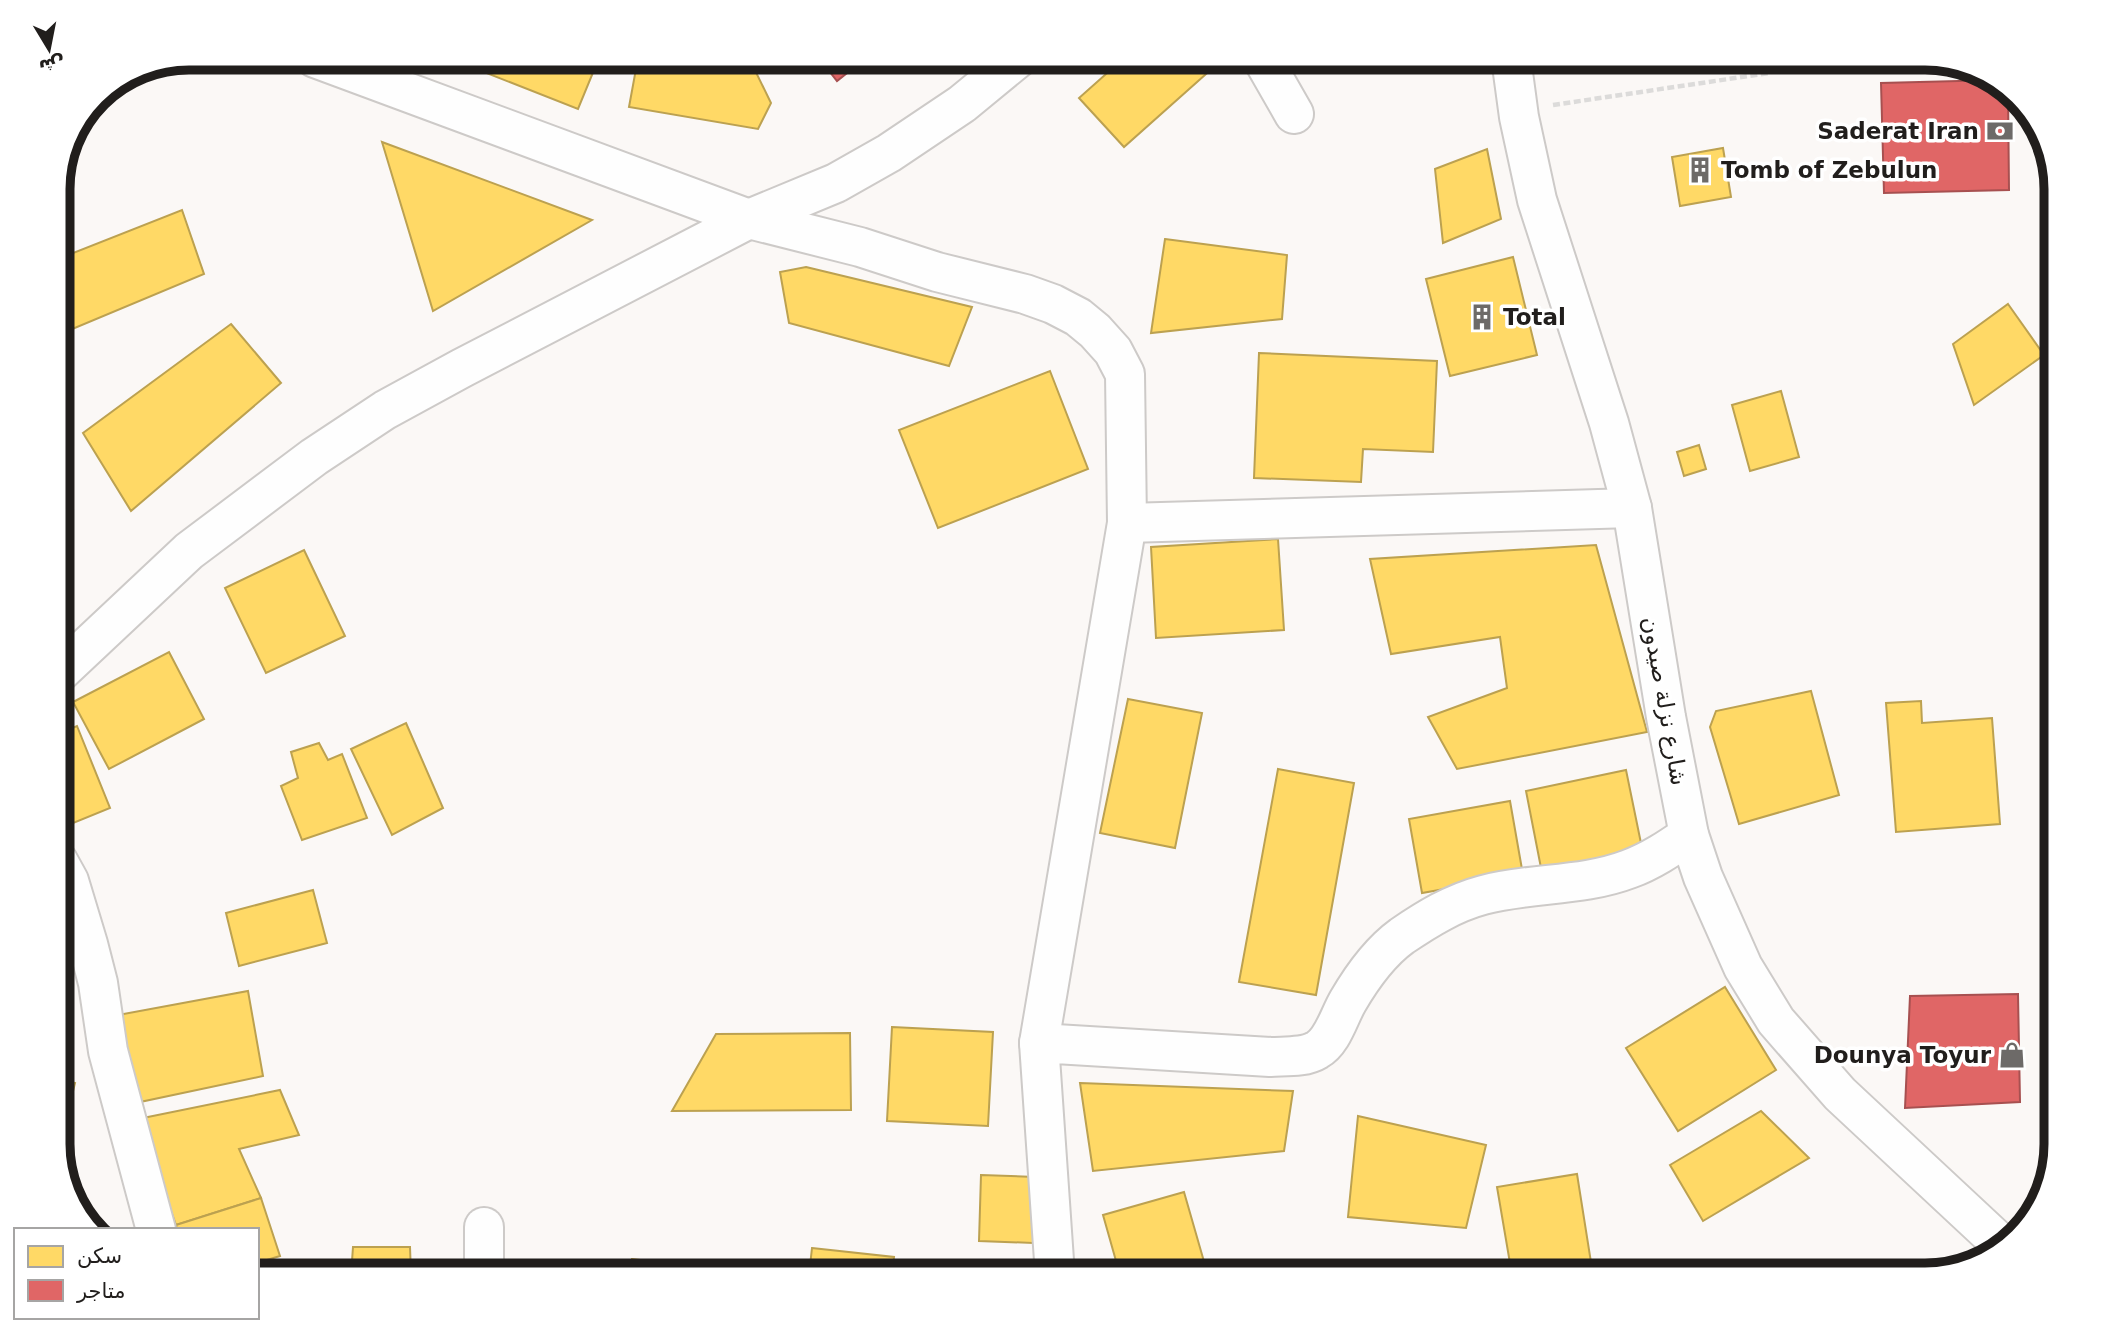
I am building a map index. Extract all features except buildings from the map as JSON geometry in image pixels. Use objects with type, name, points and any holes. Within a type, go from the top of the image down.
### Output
[{"type":"street","points":[[356,70],[749,219],[1053,304],[1078,317],[1096,331],[1113,351],[1125,374],[1127,523],[1039,1043],[1054,1263]]},
{"type":"street","points":[[70,663],[189,551],[314,457],[385,410],[749,219],[836,183],[889,153],[962,104],[1003,70]]},
{"type":"street","points":[[1269,70],[1294,114]]},
{"type":"street","name":"شارع نزلة صيدون","points":[[1513,70],[1519,117],[1537,200],[1609,423],[1632,508],[1666,717],[1689,835],[1720,919],[1743,967],[1776,1021],[1840,1094],[1996,1239]]},
{"type":"street","points":[[1127,523],[1632,508]]},
{"type":"street","points":[[1039,1043],[1270,1057],[1309,1054],[1325,1043],[1349,1000],[1378,958],[1400,937],[1436,915],[1459,903],[1486,894],[1592,880],[1628,870],[1647,862],[1689,835]]},
{"type":"street","points":[[70,884],[98,983],[108,1051],[155,1228]]},
{"type":"street","points":[[484,1227],[484,1263]]},
{"type":"path","points":[[1552,106],[1776,70]]},
{"type":"place","name":"Saderat Iran","points":[[2000,131]]},
{"type":"place","name":"Tomb of Zebulun","points":[[1700,170]]},
{"type":"place","name":"Total","points":[[1482,317]]},
{"type":"place","name":"Dounya Toyur","points":[[2012,1055]]}]
